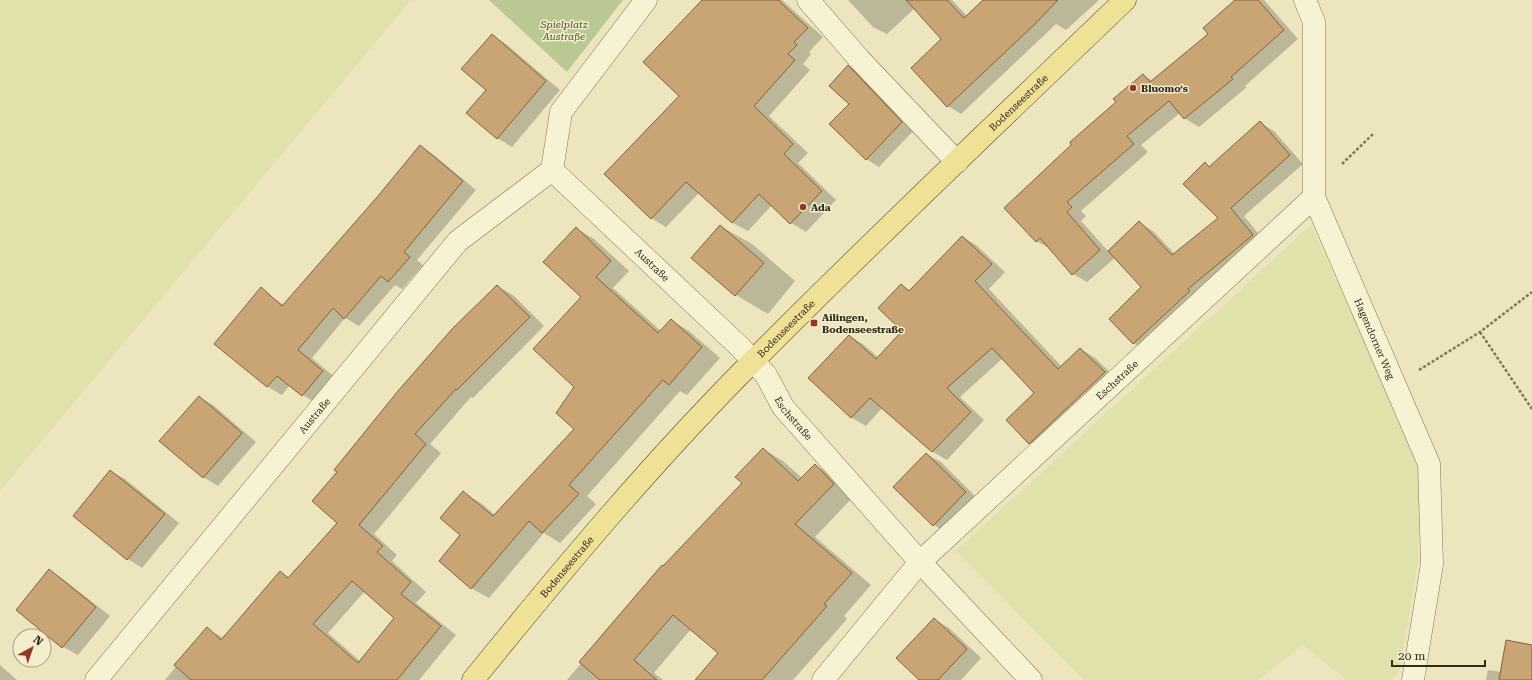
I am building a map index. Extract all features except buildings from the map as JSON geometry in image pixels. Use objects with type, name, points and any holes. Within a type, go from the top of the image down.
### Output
[{"type":"main road","name":"Bodenseestraße","points":[[473,680],[537,601],[644,478],[753,361],[1125,0]]},
{"type":"street","points":[[552,170],[561,112],[646,0]]},
{"type":"street","points":[[808,0],[860,60],[957,162]]},
{"type":"street","name":"Hagendorner Weg","points":[[1306,0],[1314,22],[1314,197],[1429,464],[1432,564],[1413,680]]},
{"type":"street","name":"Austraße","points":[[96,680],[458,241],[552,170],[753,361]]},
{"type":"street","name":"Eschstraße","points":[[823,680],[920,562],[1314,197]]},
{"type":"street","name":"Eschstraße","points":[[753,361],[766,374],[783,407],[920,562],[1031,680]]},
{"type":"path","points":[[1394,384],[1480,332],[1532,292]]},
{"type":"path","points":[[1480,332],[1532,409]]},
{"type":"green space","points":[[0,0],[411,0],[0,491]]},
{"type":"green space","name":"Spielplatz Austraße","points":[[489,0],[623,0],[567,72]]},
{"type":"green space","points":[[1311,225],[1397,412],[1420,470],[1418,562],[1399,672],[1392,680],[1346,680],[1303,645],[1258,680],[1084,680],[956,551]]},
{"type":"place","name":"Bluomo‘s","points":[[1133,88]]},
{"type":"place","name":"Ada","points":[[803,207]]},
{"type":"place","name":"Ailingen, Bodenseestraße","points":[[814,323]]}]
